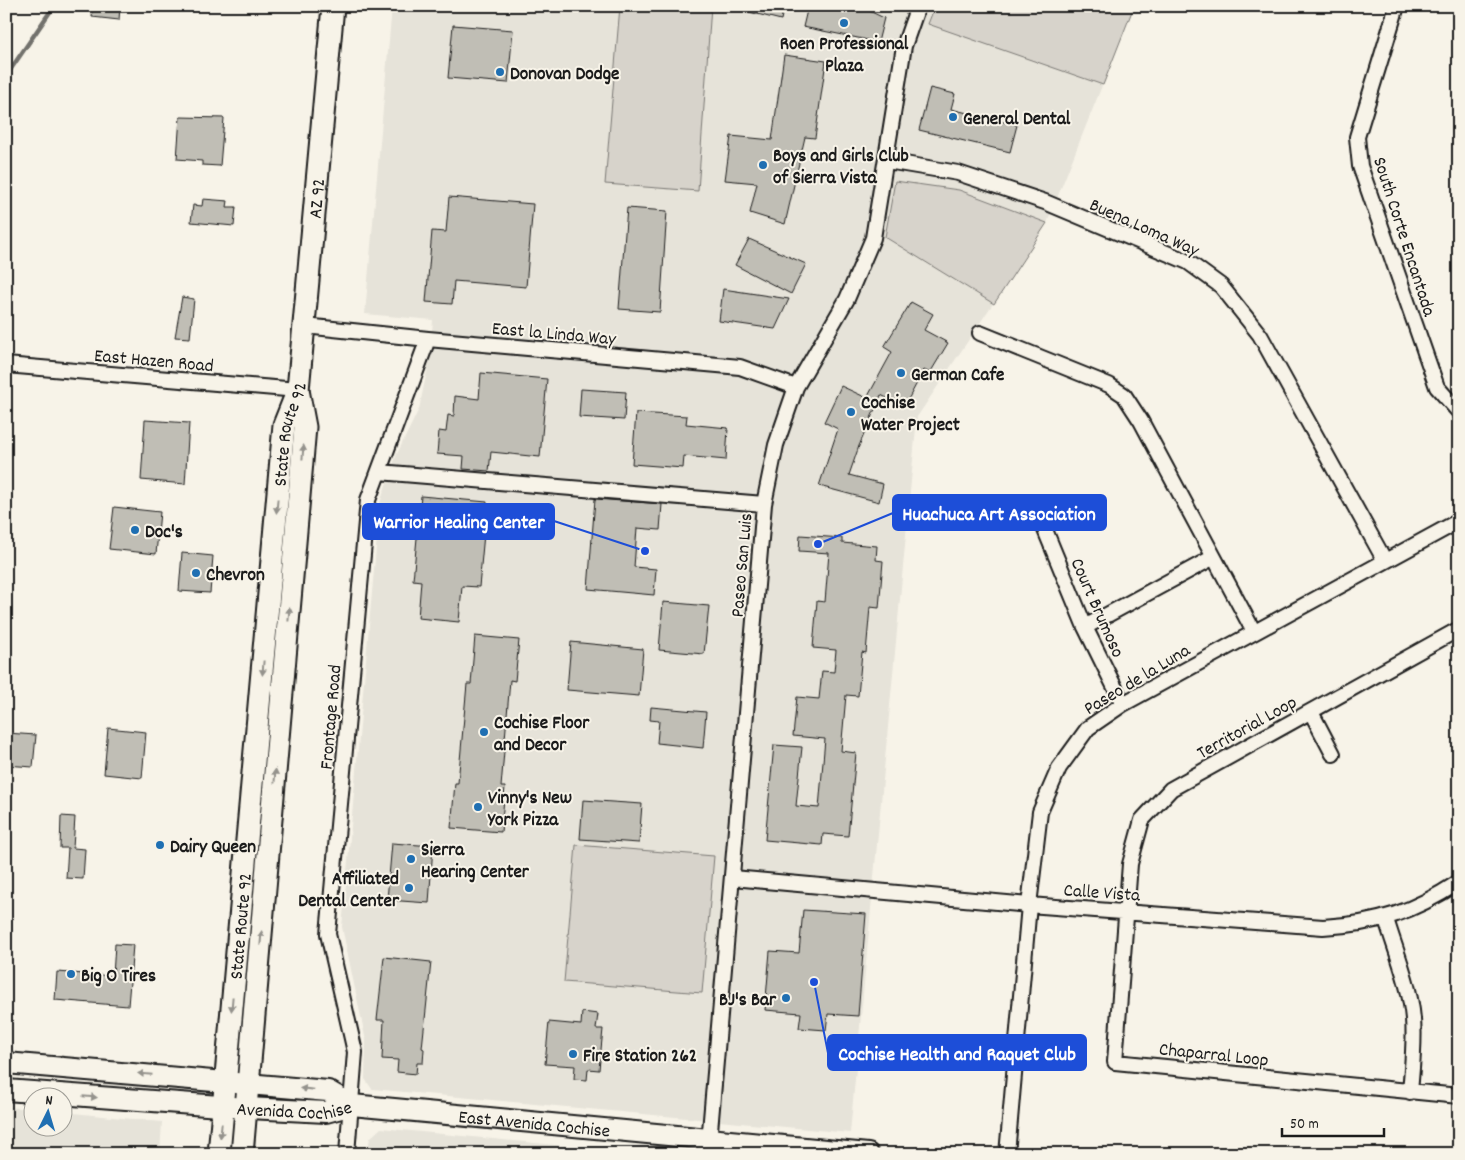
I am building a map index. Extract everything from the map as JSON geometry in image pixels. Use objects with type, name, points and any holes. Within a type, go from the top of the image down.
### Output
[{"type":"main road","name":"AZ 92","points":[[298,390],[333,6]]},
{"type":"main road","name":"State Route 92","points":[[219,1154],[284,425],[298,390]]},
{"type":"main road","name":"State Route 92","points":[[242,1154],[305,427],[298,390]]},
{"type":"main road","points":[[266,638],[287,639]]},
{"type":"street","name":"Paseo San Luis","points":[[709,1147],[764,504],[776,445],[796,387],[847,299],[873,238],[887,161],[904,46],[918,6]]},
{"type":"street","name":"South Corte Encantada","points":[[1397,6],[1357,137],[1360,166],[1437,387],[1459,412]]},
{"type":"street","name":"Buena Loma Way","points":[[887,161],[958,173],[1045,202],[1188,262],[1221,286],[1260,335],[1385,561]]},
{"type":"street","name":"East la Linda Way","points":[[305,326],[428,340],[740,367],[796,387]]},
{"type":"street","points":[[980,333],[1109,385],[1124,395],[1140,421],[1212,558],[1254,632]]},
{"type":"street","name":"Frontage Road","points":[[347,1154],[355,1052],[328,934],[368,500],[428,340]]},
{"type":"street","name":"East Hazen Road","points":[[6,365],[298,390]]},
{"type":"street","points":[[379,472],[764,504]]},
{"type":"street","name":"Paseo de la Luna","points":[[1007,1154],[1029,905],[1040,812],[1059,768],[1088,728],[1123,704],[1459,521]]},
{"type":"street","name":"Court Brumoso","points":[[1043,525],[1085,627],[1123,704]]},
{"type":"street","points":[[1085,627],[1212,558]]},
{"type":"street","name":"Territorial Loop","points":[[1125,912],[1130,864],[1142,820],[1170,789],[1459,629]]},
{"type":"street","points":[[1310,712],[1333,754]]},
{"type":"street","name":"Calle Vista","points":[[733,878],[1029,905],[1323,927],[1350,926],[1386,919],[1430,900],[1459,882]]},
{"type":"street","name":"Chaparral Loop","points":[[1125,912],[1116,1062],[1459,1096]]},
{"type":"street","points":[[1386,919],[1410,996],[1414,1041],[1410,1092]]},
{"type":"street","name":"Avenida Cochise","points":[[6,1063],[328,1091],[352,1105]]},
{"type":"street","name":"Avenida Cochise","points":[[6,1090],[223,1107],[326,1112],[352,1105]]},
{"type":"street","name":"East Avenida Cochise","points":[[352,1105],[709,1147],[868,1154]]},
{"type":"shaded area","points":[[392,6],[1134,6],[1047,223],[917,417],[850,1133],[372,1089],[365,1079],[366,1041],[342,927],[380,503],[396,456],[419,409],[430,357],[433,320],[365,314]]},
{"type":"shaded area","points":[[620,6],[711,6],[698,191],[605,184]]},
{"type":"shaded area","points":[[935,6],[1134,6],[1103,85],[928,24]]},
{"type":"shaded area","points":[[895,181],[959,190],[1047,223],[994,304],[885,237]]},
{"type":"shaded area","points":[[576,845],[714,856],[702,993],[564,982]]},
{"type":"shaded area","points":[[6,1107],[22,1108],[22,1138],[72,1138],[72,1113],[162,1122],[160,1154],[6,1154]]},
{"type":"shaded area","points":[[381,1128],[646,1154],[367,1154],[370,1138]]},
{"type":"building","points":[[93,6],[120,6],[119,20],[92,17]]},
{"type":"building","name":"Roen Professional Plaza","points":[[742,6],[784,6],[781,20],[741,10]]},
{"type":"building","name":"Roen Professional Plaza","points":[[808,6],[859,6],[884,18],[878,42],[803,27]]},
{"type":"building","points":[[453,25],[513,30],[508,83],[448,78]]},
{"type":"building","points":[[784,55],[826,61],[815,138],[805,137],[785,224],[750,213],[757,183],[725,180],[731,136],[772,140]]},
{"type":"building","name":"General Dental","points":[[930,88],[955,94],[951,109],[1017,125],[1010,152],[919,130]]},
{"type":"building","points":[[180,117],[224,118],[220,166],[202,165],[202,161],[177,159]]},
{"type":"building","points":[[449,197],[533,204],[526,287],[454,281],[452,304],[426,302],[432,231],[446,232]]},
{"type":"building","points":[[203,199],[228,201],[227,207],[236,207],[234,226],[191,222],[193,205],[202,206]]},
{"type":"building","points":[[627,208],[667,211],[660,312],[619,309]]},
{"type":"building","points":[[749,239],[806,264],[791,294],[735,265]]},
{"type":"building","points":[[723,289],[789,299],[775,329],[719,321]]},
{"type":"building","points":[[182,297],[194,299],[190,338],[175,337]]},
{"type":"building","points":[[911,302],[933,314],[924,330],[948,343],[930,373],[924,370],[904,407],[881,395],[849,475],[883,484],[879,502],[819,486],[838,429],[824,422],[841,386],[867,398],[892,352],[884,347]]},
{"type":"building","points":[[481,373],[547,379],[540,457],[491,452],[489,471],[463,469],[464,456],[437,454],[439,431],[446,432],[448,415],[454,416],[455,396],[479,399]]},
{"type":"building","points":[[581,389],[626,392],[624,420],[579,417]]},
{"type":"building","points":[[636,413],[687,416],[686,424],[728,428],[726,460],[684,456],[683,468],[632,464]]},
{"type":"building","points":[[145,420],[189,423],[185,484],[141,480]]},
{"type":"building","points":[[421,496],[487,502],[479,587],[462,586],[459,622],[418,618],[421,581],[413,580]]},
{"type":"building","points":[[595,499],[662,504],[660,530],[637,528],[634,567],[656,569],[654,595],[588,589]]},
{"type":"building","name":"Doc's","points":[[114,507],[160,512],[156,554],[109,549]]},
{"type":"building","points":[[800,535],[842,538],[842,543],[877,546],[876,560],[883,561],[879,608],[870,607],[866,653],[862,652],[858,696],[846,695],[841,751],[856,753],[848,836],[823,834],[822,845],[765,840],[774,745],[802,747],[796,806],[819,808],[825,739],[793,736],[797,697],[819,699],[822,671],[834,672],[836,650],[813,648],[817,601],[825,602],[829,553],[799,551]]},
{"type":"building","name":"Chevron","points":[[182,553],[213,556],[210,593],[179,591]]},
{"type":"building","points":[[663,602],[709,606],[704,654],[659,650]]},
{"type":"building","points":[[475,636],[519,640],[515,681],[510,680],[501,787],[505,787],[501,832],[451,828],[455,783],[458,783],[467,684],[471,684]]},
{"type":"building","points":[[571,642],[643,649],[639,696],[567,690]]},
{"type":"building","points":[[651,707],[706,712],[703,748],[657,743],[659,721],[650,720]]},
{"type":"building","points":[[108,728],[146,732],[142,778],[104,774]]},
{"type":"building","points":[[6,733],[36,735],[33,767],[6,765]]},
{"type":"building","points":[[583,800],[642,804],[639,843],[580,839]]},
{"type":"building","points":[[61,816],[75,817],[73,848],[85,849],[83,879],[66,878],[68,848],[60,848]]},
{"type":"building","points":[[392,843],[433,846],[429,903],[387,900]]},
{"type":"building","points":[[803,910],[866,914],[858,1016],[828,1014],[826,1030],[799,1028],[801,1013],[765,1010],[770,951],[799,953]]},
{"type":"building","name":"Big O Tires","points":[[115,944],[133,945],[128,1006],[55,1000],[57,972],[113,976]]},
{"type":"building","points":[[384,957],[431,962],[422,1048],[424,1049],[423,1063],[417,1063],[416,1074],[397,1072],[398,1060],[382,1059],[384,1020],[377,1020]]},
{"type":"building","name":"Fire Station 262","points":[[582,1012],[598,1014],[596,1029],[603,1029],[599,1070],[588,1069],[587,1080],[574,1079],[575,1066],[545,1064],[549,1022],[581,1025]]},
{"type":"waterway","points":[[6,76],[54,6]]},
{"type":"place","name":"Roen Professional Plaza","points":[[844,23]]},
{"type":"place","name":"Donovan Dodge","points":[[500,72]]},
{"type":"place","name":"General Dental","points":[[953,117]]},
{"type":"place","name":"Boys and Girls Club of Sierra Vista","points":[[763,165]]},
{"type":"place","name":"German Cafe","points":[[901,373]]},
{"type":"place","name":"Cochise Water Project","points":[[851,412]]},
{"type":"place","name":"Doc's","points":[[135,530]]},
{"type":"place","name":"Huachuca Art Association","points":[[818,544]]},
{"type":"place","name":"Warrior Healing Center","points":[[645,551]]},
{"type":"place","name":"Chevron","points":[[196,573]]},
{"type":"place","name":"Cochise Floor and Decor","points":[[484,732]]},
{"type":"place","name":"Vinny's New York Pizza","points":[[478,807]]},
{"type":"place","name":"Dairy Queen","points":[[160,845]]},
{"type":"place","name":"Sierra Hearing Center","points":[[411,859]]},
{"type":"place","name":"Affiliated Dental Center","points":[[409,888]]},
{"type":"place","name":"Big O Tires","points":[[71,974]]},
{"type":"place","name":"Cochise Health and Raquet Club","points":[[814,982]]},
{"type":"place","name":"BJ's Bar","points":[[786,998]]},
{"type":"place","name":"Fire Station 262","points":[[573,1054]]}]
